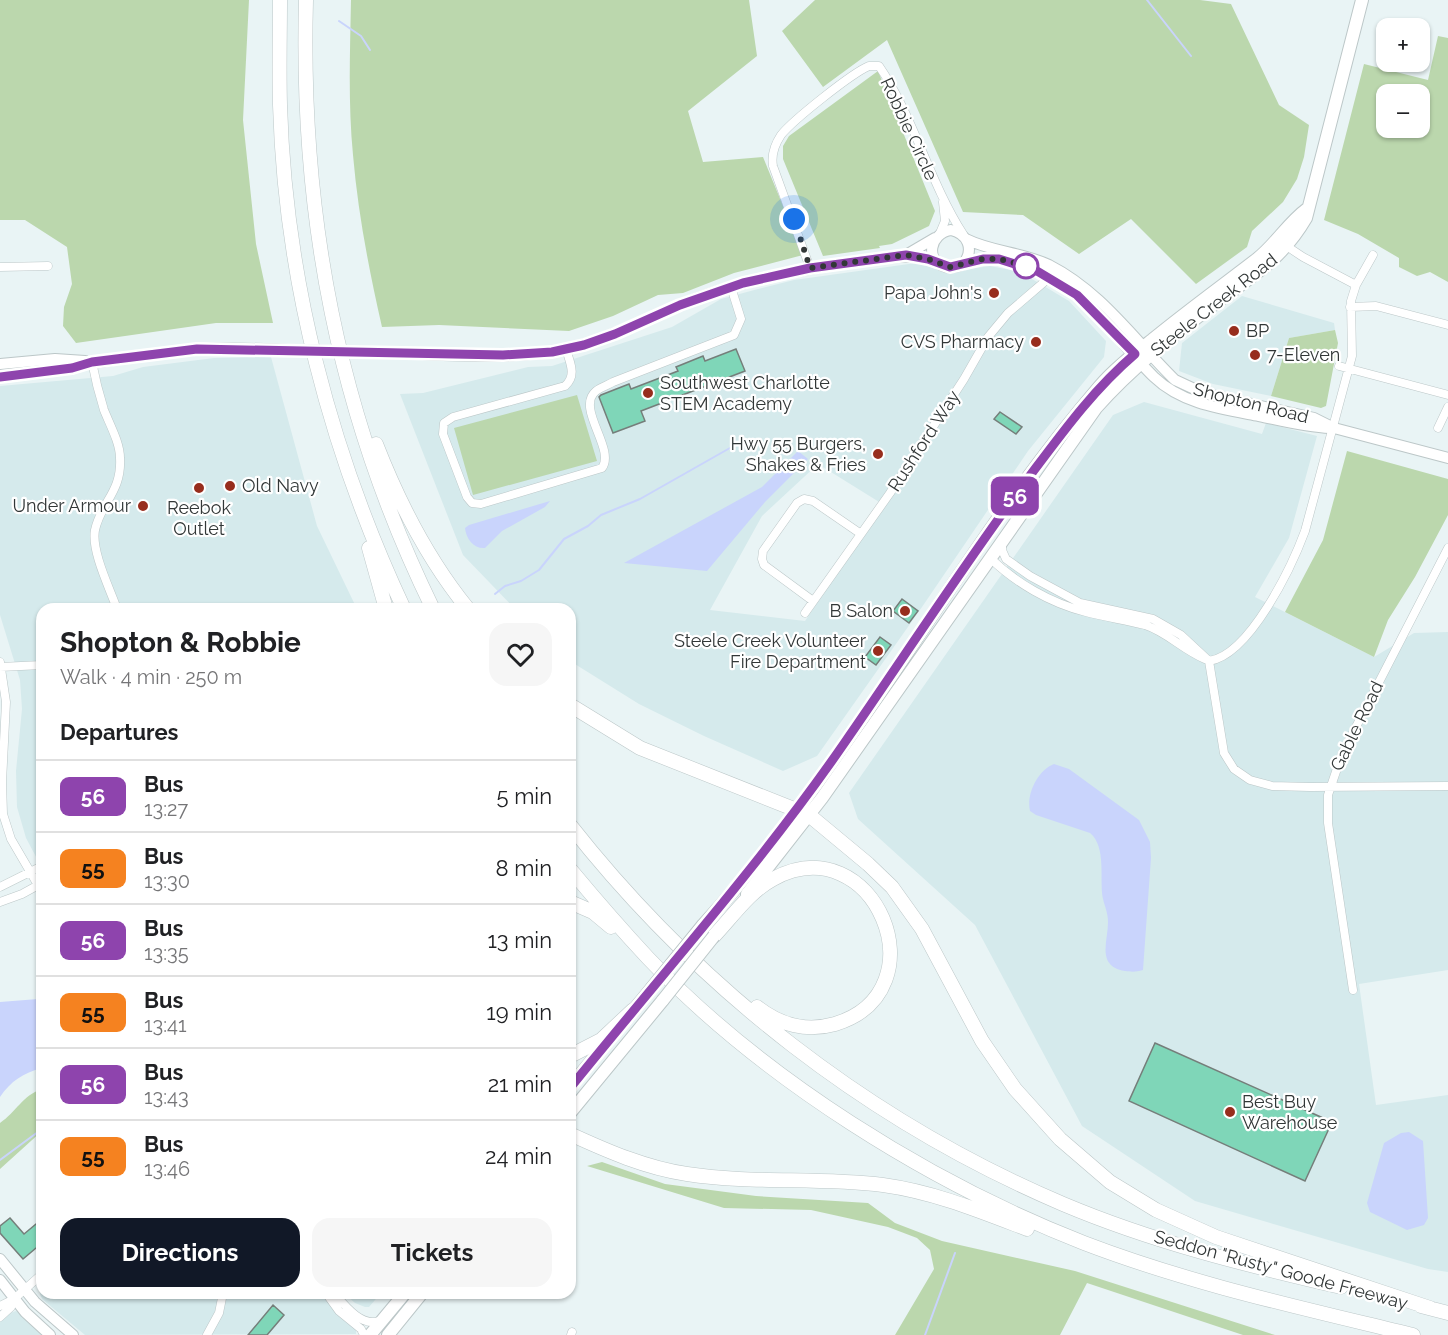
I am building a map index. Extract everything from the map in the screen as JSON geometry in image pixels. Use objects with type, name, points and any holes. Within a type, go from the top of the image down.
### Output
[{"type":"highway","points":[[280,0],[281,138],[296,264],[314,357],[384,603]]},
{"type":"highway","points":[[306,0],[305,80],[308,140],[312,194],[326,288],[342,363],[370,456],[402,542],[430,603]]},
{"type":"highway","points":[[326,288],[373,438],[387,474],[429,554],[464,603]]},
{"type":"highway","points":[[350,477],[372,538],[401,603]]},
{"type":"highway","points":[[576,709],[640,748],[803,813],[868,864],[897,893],[922,928],[982,1041],[999,1068],[1037,1116],[1084,1162],[1126,1193],[1179,1222],[1263,1254],[1430,1308]]},
{"type":"highway","name":"Seddon \"Rusty\" Goode Freeway","points":[[576,832],[654,922],[735,1000],[849,1087],[904,1122],[1008,1178],[1063,1204],[1185,1248],[1448,1313]]},
{"type":"highway","points":[[654,922],[765,1013],[791,1025],[821,1027],[849,1018],[865,1007],[877,993],[889,966],[890,940],[881,911],[870,896],[855,882],[829,871],[796,870],[773,879],[753,894],[714,936]]},
{"type":"highway","name":"Seddon \"Rusty\" Goode Freeway","points":[[576,875],[649,959],[767,1063],[895,1150],[974,1194],[1084,1243],[1156,1268],[1296,1307],[1413,1335]]},
{"type":"highway","points":[[576,905],[593,912],[649,959]]},
{"type":"highway","points":[[576,1053],[601,1040],[633,1010]]},
{"type":"highway","points":[[576,1136],[630,1159],[686,1174],[728,1178],[844,1181],[923,1192],[1026,1228],[1156,1268]]},
{"type":"main road","name":"Steele Creek Road","points":[[576,1081],[703,925],[803,813],[976,551],[1038,465],[1101,384],[1265,268],[1288,247],[1306,218],[1362,0]]},
{"type":"main road","name":"Steele Creek Road","points":[[576,1106],[714,936],[926,649],[1085,422],[1142,354],[1258,258],[1307,208]]},
{"type":"main road","points":[[990,558],[988,551],[990,545],[1008,520],[1038,465]]},
{"type":"main road","points":[[926,649],[978,560],[979,555],[976,551]]},
{"type":"main road","points":[[370,1335],[400,1299]]},
{"type":"main road","points":[[395,1332],[391,1322],[408,1299]]},
{"type":"main road","points":[[395,1332],[418,1299]]},
{"type":"street","name":"Robbie Circle","points":[[810,268],[773,166],[773,151],[788,128],[865,68],[879,66],[892,86],[943,202],[965,237]]},
{"type":"street","name":"Robbie Circle","points":[[938,235],[945,221],[943,202]]},
{"type":"street","points":[[0,377],[72,368],[92,362],[197,349],[503,355],[566,349],[615,334],[680,305],[731,287],[810,268],[906,255],[936,261],[950,267],[963,263],[969,252],[965,237],[951,230],[938,235],[906,255]]},
{"type":"street","points":[[936,261],[932,248],[938,235]]},
{"type":"street","name":"Shopton Road","points":[[965,237],[982,246],[1011,251],[1057,269],[1096,297],[1167,388],[1196,402],[1312,427],[1334,428],[1448,458]]},
{"type":"street","points":[[1288,247],[1356,285]]},
{"type":"street","points":[[990,558],[1001,568],[1057,603],[1146,626],[1172,638],[1194,655],[1209,661],[1230,652],[1260,617],[1296,554],[1334,428],[1354,348],[1350,308],[1356,285],[1373,255]]},
{"type":"street","name":"Shopton Road","points":[[963,263],[999,259],[1023,265],[1050,277],[1092,307],[1142,354]]},
{"type":"street","points":[[0,267],[48,266]]},
{"type":"street","name":"Rushford Way","points":[[806,613],[964,379],[988,337],[1008,314],[1050,277]]},
{"type":"street","points":[[566,349],[572,377],[565,386],[453,417],[444,423],[443,434],[467,497],[472,503],[481,504],[602,468],[605,459],[590,407],[591,396],[596,390],[613,382],[734,335],[741,319],[731,287]]},
{"type":"street","points":[[1350,308],[1376,306],[1448,325]]},
{"type":"street","points":[[0,364],[55,360],[92,362]]},
{"type":"street","points":[[92,362],[103,405],[120,455],[120,469],[114,493],[100,516],[95,532],[98,555],[115,603]]},
{"type":"street","points":[[1339,366],[1448,395]]},
{"type":"street","points":[[1438,428],[1448,407]]},
{"type":"street","points":[[813,601],[764,565],[762,559],[763,551],[797,503],[804,499],[813,501],[861,534]]},
{"type":"street","points":[[1002,540],[1002,550],[1006,559],[1030,576],[1080,603],[1142,616],[1172,628],[1209,661],[1221,742],[1228,762],[1234,769],[1260,784],[1330,788],[1448,786]]},
{"type":"street","name":"Gable Road","points":[[1353,990],[1328,823],[1330,788],[1350,738],[1448,549]]},
{"type":"street","points":[[36,665],[0,665],[6,702],[2,782],[3,814],[11,839],[36,881]]},
{"type":"street","points":[[0,887],[36,870]]},
{"type":"street","points":[[0,902],[36,889]]},
{"type":"street","points":[[0,1259],[19,1295],[50,1335]]},
{"type":"street","points":[[0,1306],[19,1295],[36,1279]]},
{"type":"street","points":[[0,1280],[42,1309],[73,1335]]},
{"type":"street","points":[[0,1317],[19,1295]]},
{"type":"street","points":[[207,1335],[219,1313],[222,1299]]},
{"type":"street","points":[[329,1299],[361,1329],[364,1335]]},
{"type":"street","points":[[340,1299],[366,1322],[373,1323],[385,1317]]},
{"type":"shaded area","points":[[916,263],[948,272],[990,266],[1016,271],[1069,301],[1106,341],[1104,357],[1028,451],[817,756],[783,771],[639,704],[576,665],[576,603],[509,603],[463,555],[400,394],[423,393],[528,367],[552,366],[672,327],[721,299],[794,280]],"holes":[[[818,464],[884,505],[805,621],[710,610],[762,516]]]},
{"type":"shaded area","points":[[1242,296],[1334,323],[1335,330],[1289,338],[1271,396],[1213,384],[1179,371],[1182,343]]},
{"type":"shaded area","points":[[271,357],[317,526],[354,603],[36,603],[36,857],[26,838],[17,807],[16,771],[22,709],[20,680],[0,615],[0,386],[113,376],[143,367],[214,358]]},
{"type":"shaded area","points":[[1144,402],[1262,434],[1266,423],[1317,436],[1289,538],[1255,597],[1374,657],[1414,633],[1448,632],[1448,970],[1359,984],[1376,1105],[1448,1095],[1448,1272],[1428,1269],[1195,1201],[1082,1126],[975,925],[858,819],[849,793],[1113,415]]},
{"type":"shaded area","points":[[42,1299],[328,1299],[356,1329],[356,1334],[85,1335]]},
{"type":"shaded area","points":[[351,1299],[376,1299],[369,1307],[355,1303]]},
{"type":"shaded area","points":[[16,1311],[44,1335],[0,1335],[0,1322]]},
{"type":"green space","points":[[0,0],[249,0],[243,120],[256,244],[273,323],[216,323],[76,343],[63,326],[64,307],[72,284],[67,247],[25,220],[0,220]]},
{"type":"green space","points":[[351,0],[749,0],[757,56],[688,111],[703,162],[763,157],[803,255],[734,273],[683,293],[658,295],[613,316],[569,331],[439,325],[382,327],[364,241],[351,136]]},
{"type":"green space","points":[[815,0],[1200,0],[1231,4],[1279,105],[1309,125],[1304,157],[1297,179],[1283,202],[1252,231],[1247,247],[1196,284],[1131,219],[1079,254],[1023,215],[963,212],[887,40],[823,87],[782,31]]},
{"type":"green space","points":[[1438,36],[1448,38],[1448,282],[1430,272],[1417,276],[1399,267],[1399,258],[1358,234],[1324,220],[1364,64],[1376,67],[1376,72],[1396,72],[1428,80]]},
{"type":"green space","points":[[878,71],[935,211],[929,226],[892,244],[879,246],[880,248],[823,256],[783,159],[783,146],[789,136]]},
{"type":"green space","points":[[1335,330],[1338,343],[1326,406],[1321,408],[1271,396],[1289,338]]},
{"type":"green space","points":[[577,395],[597,461],[473,495],[454,428]]},
{"type":"green space","points":[[1347,451],[1448,479],[1448,515],[1415,577],[1388,620],[1374,657],[1285,612],[1323,540]]},
{"type":"green space","points":[[35,1092],[36,1136],[0,1169],[0,1123]]},
{"type":"green space","points":[[602,1162],[665,1184],[756,1196],[868,1203],[895,1223],[942,1241],[1075,1271],[1275,1335],[1243,1335],[1087,1283],[1060,1335],[895,1335],[934,1269],[930,1250],[917,1238],[888,1227],[811,1210],[724,1208],[587,1166]]},
{"type":"water","points":[[798,451],[808,459],[765,502],[707,571],[624,563],[762,487]]},
{"type":"water","points":[[550,501],[545,507],[502,531],[485,548],[474,545],[467,536],[465,528],[469,525]]},
{"type":"water","points":[[1054,764],[1069,769],[1139,820],[1150,842],[1151,858],[1143,970],[1125,971],[1110,964],[1107,959],[1108,919],[1102,891],[1101,855],[1095,839],[1090,833],[1030,811],[1030,797],[1034,783],[1043,771]]},
{"type":"water","points":[[36,999],[36,1070],[18,1078],[0,1097],[0,1002]]},
{"type":"water","points":[[1409,1132],[1423,1141],[1428,1218],[1424,1225],[1407,1230],[1370,1212],[1367,1203],[1384,1143],[1401,1133]]},
{"type":"building","name":"Southwest Charlotte STEM Academy","points":[[736,349],[745,371],[641,411],[645,421],[613,433],[599,397],[601,395],[629,384],[631,389],[678,371],[676,367],[703,356],[705,361]]},
{"type":"building","points":[[1000,412],[1022,427],[1016,434],[994,419]]},
{"type":"building","name":"B Salon","points":[[902,599],[918,611],[909,623],[893,611]]},
{"type":"building","name":"Steele Creek Volunteer Fire Department","points":[[880,637],[891,645],[876,665],[865,657]]},
{"type":"building","name":"Best Buy Warehouse","points":[[1155,1043],[1332,1122],[1305,1181],[1129,1101]]},
{"type":"building","points":[[10,1218],[24,1234],[36,1224],[36,1248],[23,1259],[0,1233],[0,1226]]},
{"type":"building","points":[[273,1305],[284,1315],[267,1335],[248,1335]]},
{"type":"waterway","points":[[1147,0],[1191,56]]},
{"type":"waterway","points":[[339,21],[361,36],[370,50]]},
{"type":"waterway","points":[[495,594],[505,586],[521,581],[539,570],[564,539],[588,526],[601,515],[640,499],[737,444]]},
{"type":"waterway","points":[[0,1160],[36,1133]]},
{"type":"waterway","points":[[925,1335],[955,1253]]},
{"type":"bus line","name":"56","points":[[0,377],[72,368],[92,362],[197,349],[503,355],[552,352],[584,345],[615,334],[680,305],[743,283],[810,268],[906,255],[919,256],[950,267],[983,259],[999,259],[1037,271],[1050,277],[1092,307],[1135,354],[1101,384],[1070,421],[990,530],[805,798],[733,892],[703,925],[576,1081]]},
{"type":"place","name":"Papa John's","points":[[994,293]]},
{"type":"place","name":"BP","points":[[1234,331]]},
{"type":"place","name":"CVS Pharmacy","points":[[1036,342]]},
{"type":"place","name":"7-Eleven","points":[[1255,355]]},
{"type":"place","name":"Southwest Charlotte STEM Academy","points":[[648,393]]},
{"type":"place","name":"Hwy 55 Burgers, Shakes & Fries","points":[[878,454]]},
{"type":"place","name":"Old Navy","points":[[230,486]]},
{"type":"place","name":"Reebok Outlet","points":[[199,488]]},
{"type":"place","name":"Under Armour","points":[[143,506]]},
{"type":"place","name":"B Salon","points":[[905,611]]},
{"type":"place","name":"Steele Creek Volunteer Fire Department","points":[[878,651]]},
{"type":"place","name":"Best Buy Warehouse","points":[[1230,1112]]},
{"type":"route","points":[[794,219],[810,268],[906,255],[919,256],[950,267],[983,259],[999,259],[1026,266]]}]
